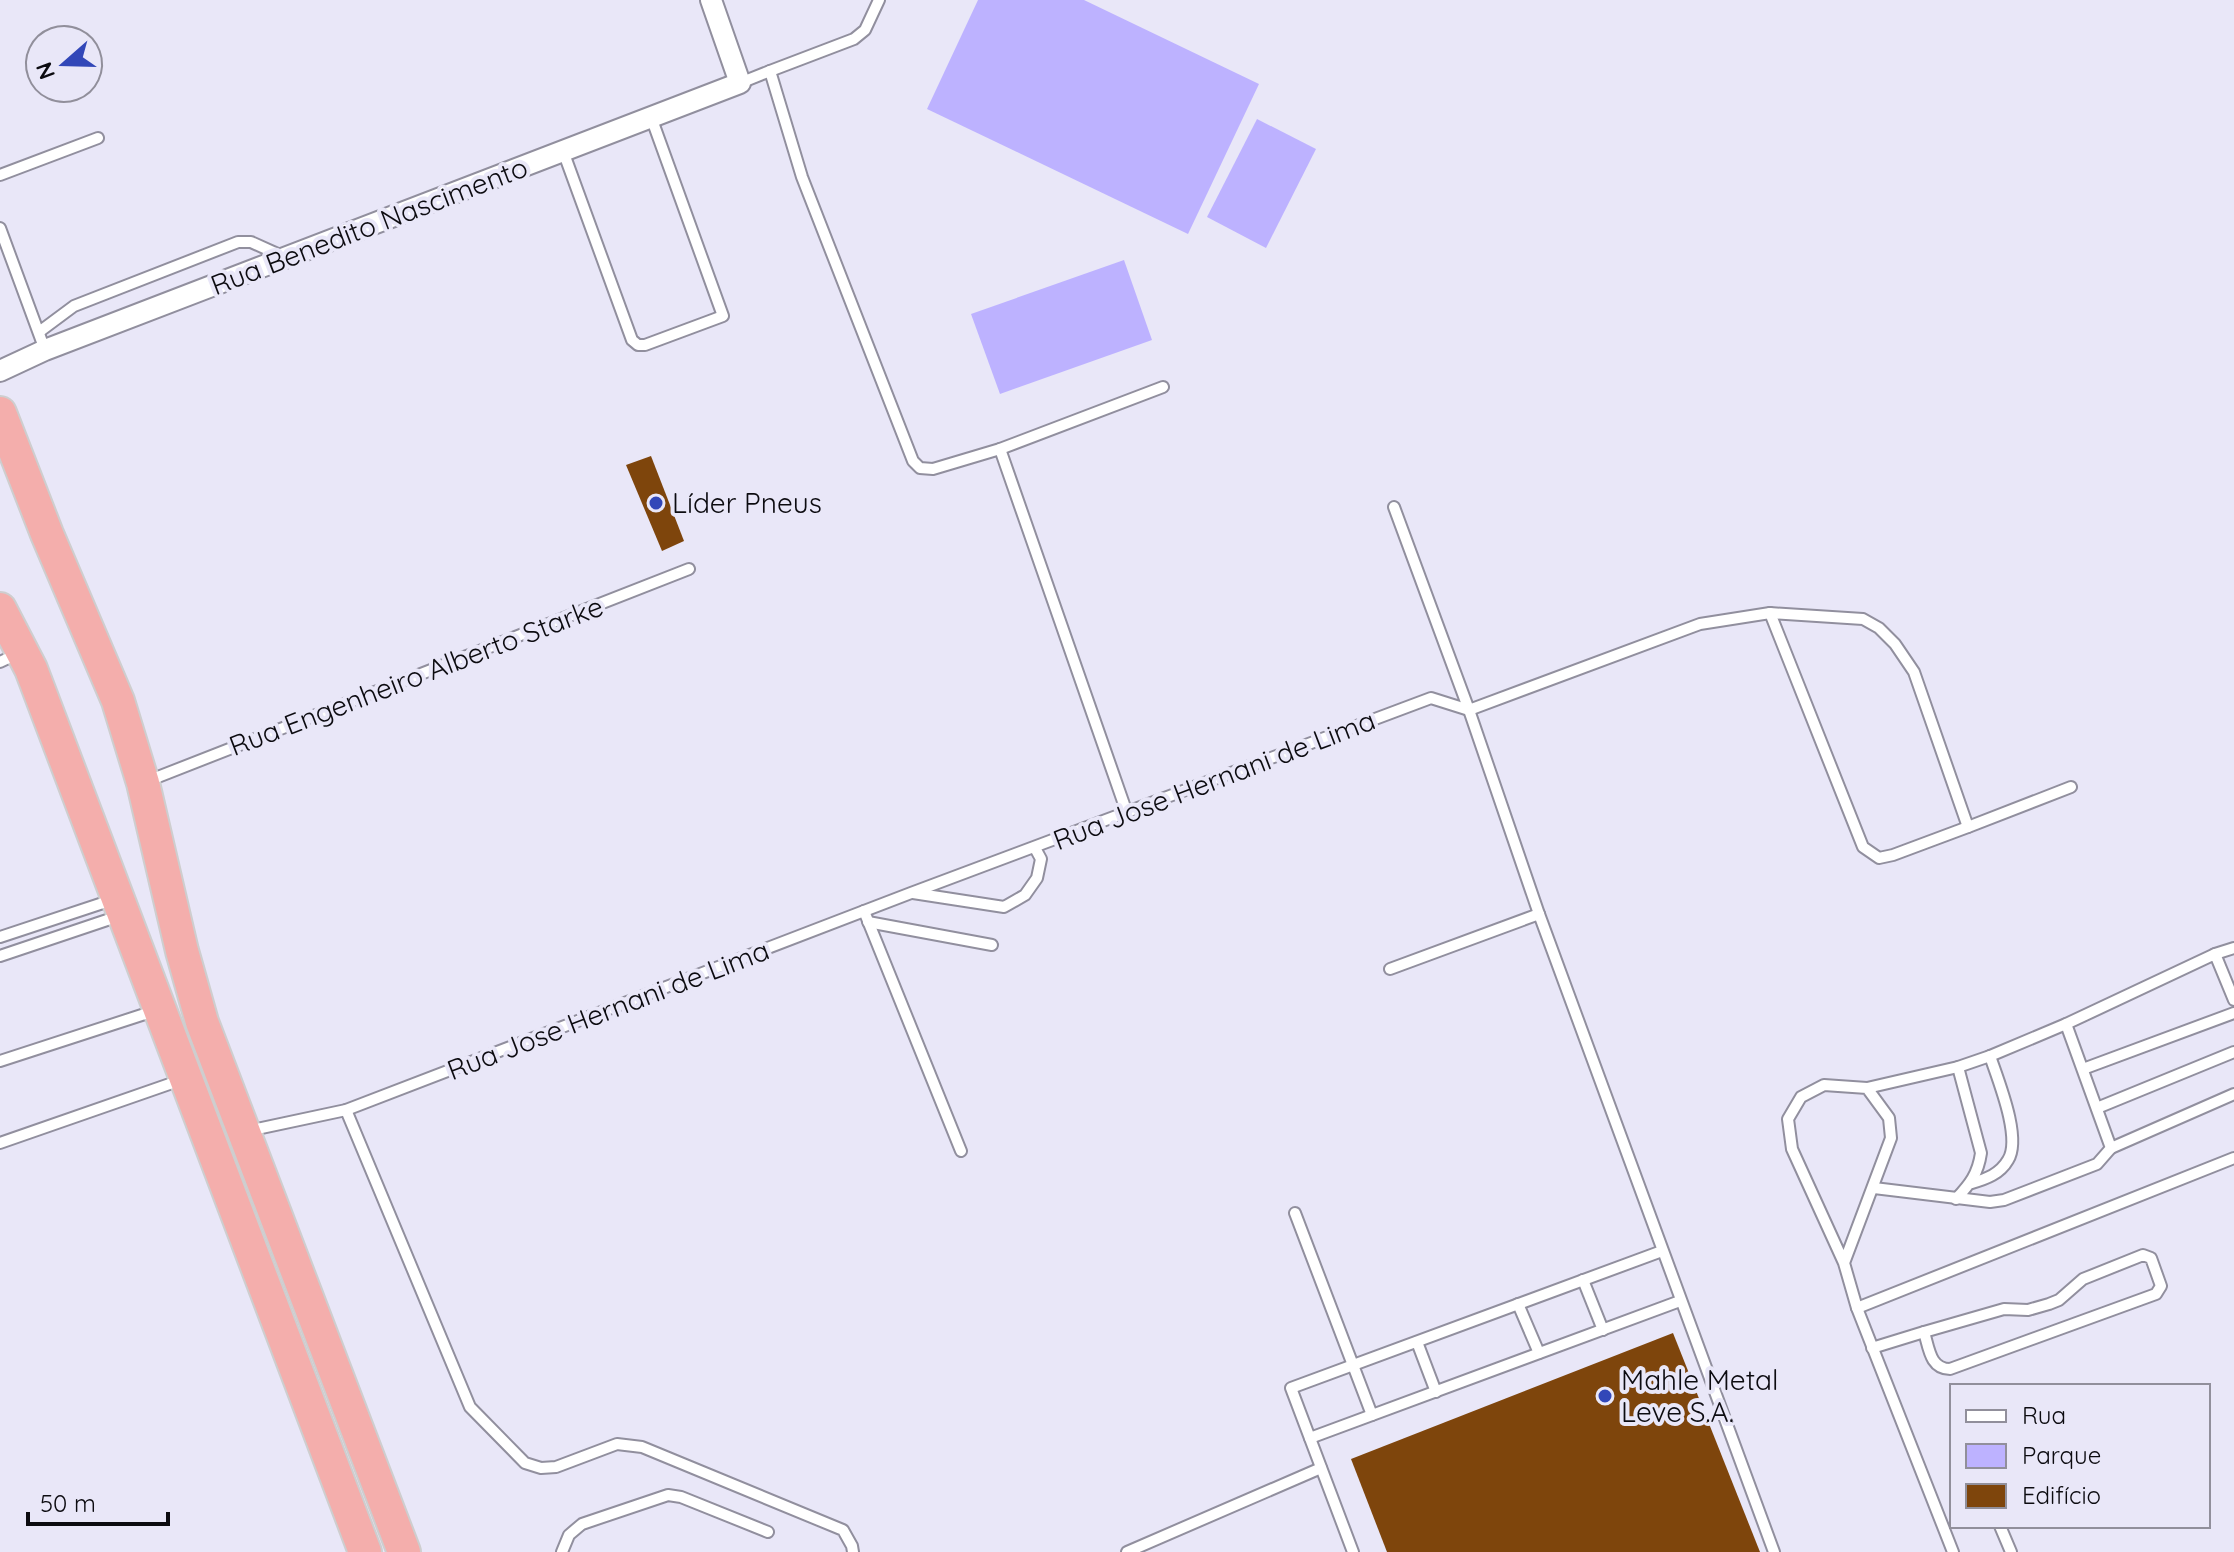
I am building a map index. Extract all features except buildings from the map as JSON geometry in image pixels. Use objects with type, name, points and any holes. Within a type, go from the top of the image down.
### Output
[{"type":"highway","points":[[0,413],[58,563],[118,701],[143,783],[182,951],[202,1022],[404,1552]]},
{"type":"highway","points":[[6,636],[121,906],[365,1552]]},
{"type":"street","points":[[711,0],[740,83]]},
{"type":"street","name":"Rua Benedito Nascimento","points":[[0,371],[42,341],[288,258],[740,83]]},
{"type":"lane","points":[[740,83],[854,39],[865,30],[879,0]]},
{"type":"lane","points":[[770,71],[802,177],[913,461],[920,468],[933,469],[1000,449],[1163,387]]},
{"type":"lane","points":[[563,151],[632,340],[638,345],[645,345],[723,316],[651,117]]},
{"type":"lane","points":[[0,175],[98,138]]},
{"type":"lane","points":[[0,228],[42,341],[74,306],[238,242],[251,242],[288,258]]},
{"type":"lane","points":[[1000,449],[1127,813]]},
{"type":"lane","points":[[1394,507],[1469,710],[1539,914],[1774,1552]]},
{"type":"lane","name":"Rua Engenheiro Alberto Starke","points":[[143,783],[689,569]]},
{"type":"lane","points":[[1469,710],[1700,624],[1770,613],[1863,619],[1879,628],[1895,644],[1914,672],[1968,827]]},
{"type":"lane","points":[[1770,613],[1863,847],[1879,858],[2071,787]]},
{"type":"lane","name":"Rua Jose Hernani de Lima","points":[[244,1132],[346,1110],[866,917],[911,893],[1431,698],[1469,710]]},
{"type":"lane","points":[[911,893],[1004,907],[1025,895],[1037,878],[1041,859],[1035,848]]},
{"type":"lane","points":[[0,937],[121,906]]},
{"type":"lane","points":[[0,956],[121,906]]},
{"type":"lane","points":[[1390,969],[1539,914]]},
{"type":"lane","points":[[866,917],[992,945]]},
{"type":"lane","points":[[866,917],[961,1151]]},
{"type":"lane","points":[[1953,1552],[1872,1348],[1844,1263],[1792,1149],[1788,1119],[1801,1097],[1824,1085],[1867,1088],[1958,1067],[2066,1024],[2234,948]]},
{"type":"lane","points":[[2215,954],[2234,1000]]},
{"type":"lane","points":[[0,1061],[160,1009]]},
{"type":"lane","points":[[2083,1069],[2234,1013]]},
{"type":"lane","points":[[2066,1024],[2111,1148]]},
{"type":"lane","points":[[2097,1108],[2234,1052]]},
{"type":"lane","points":[[1972,1183],[2000,1171],[2010,1158],[2013,1140],[1990,1056]]},
{"type":"lane","points":[[1956,1199],[1972,1183],[1981,1153],[1958,1067]]},
{"type":"lane","points":[[0,1143],[186,1078]]},
{"type":"lane","points":[[1844,1263],[1891,1138],[1889,1118],[1867,1088]]},
{"type":"lane","points":[[1874,1188],[1956,1199],[2004,1200],[2097,1164],[2111,1148],[2234,1094]]},
{"type":"lane","points":[[346,1110],[470,1407],[525,1463],[541,1468],[556,1467],[617,1444],[642,1447],[843,1530],[853,1552]]},
{"type":"lane","points":[[1857,1308],[2234,1158]]},
{"type":"lane","points":[[1295,1213],[1372,1415]]},
{"type":"lane","points":[[1353,1552],[1291,1388],[1662,1251]]},
{"type":"lane","points":[[1872,1348],[1924,1332],[2004,1309],[2028,1310],[2049,1304],[2059,1300],[2083,1279],[2143,1255],[2151,1258],[2161,1286],[2156,1294],[1950,1369],[1941,1369],[1934,1364],[1924,1332]]},
{"type":"lane","points":[[1583,1280],[1603,1330]]},
{"type":"lane","points":[[1310,1438],[1680,1301]]},
{"type":"lane","points":[[1518,1304],[1539,1353]]},
{"type":"lane","points":[[1417,1342],[1436,1392]]},
{"type":"lane","points":[[1127,1552],[1321,1468]]},
{"type":"lane","points":[[562,1552],[569,1535],[582,1524],[668,1495],[681,1497],[768,1532]]},
{"type":"lane","points":[[2001,1528],[2011,1552]]},
{"type":"green space","points":[[978,0],[1084,0],[1259,84],[1188,234],[927,109]]},
{"type":"green space","points":[[1257,119],[1316,149],[1266,248],[1207,217]]},
{"type":"green space","points":[[1124,260],[1152,340],[1000,394],[971,314]]},
{"type":"place","name":"Líder Pneus","points":[[656,503]]},
{"type":"place","name":"Mahle Metal Leve S.A.","points":[[1605,1396]]}]
